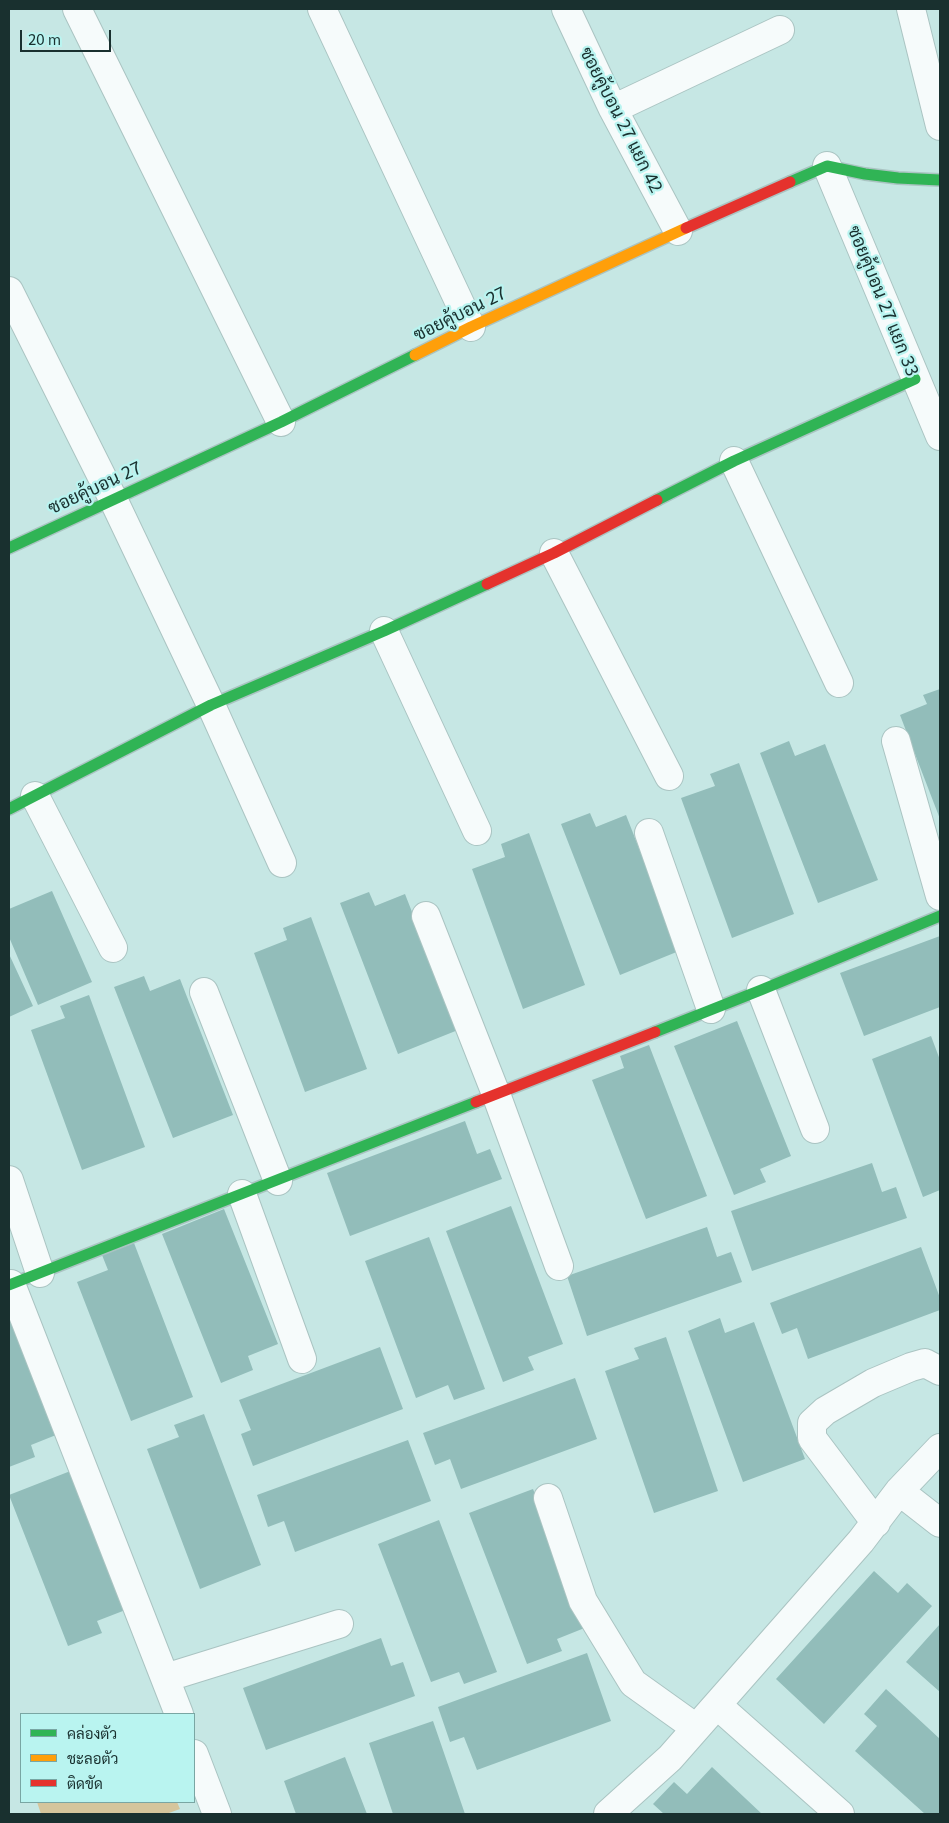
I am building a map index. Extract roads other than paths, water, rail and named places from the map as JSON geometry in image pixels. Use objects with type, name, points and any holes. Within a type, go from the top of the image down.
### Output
[{"type":"street","points":[[76,9],[281,422]]},
{"type":"street","points":[[322,9],[471,327]]},
{"type":"street","name":"ซอยคู้บอน 27 แยก 42","points":[[566,9],[613,109],[678,231]]},
{"type":"street","points":[[911,9],[940,126]]},
{"type":"street","points":[[613,109],[780,30]]},
{"type":"street","points":[[827,166],[881,176],[940,180]]},
{"type":"street","name":"ซอยคู้บอน 27","points":[[9,548],[281,422],[471,327],[678,231],[827,166]]},
{"type":"street","name":"ซอยคู้บอน 27 แยก 33","points":[[827,166],[915,379],[938,426]]},
{"type":"street","points":[[9,291],[113,499],[211,705],[282,864]]},
{"type":"street","points":[[9,810],[211,705],[384,630],[554,553],[734,461],[915,379]]},
{"type":"street","points":[[734,461],[839,683]]},
{"type":"street","points":[[554,553],[669,776]]},
{"type":"street","points":[[384,630],[477,830]]},
{"type":"street","points":[[896,741],[940,896]]},
{"type":"street","points":[[35,796],[113,948]]},
{"type":"street","points":[[649,833],[711,1009]]},
{"type":"street","points":[[426,916],[496,1094],[559,1266]]},
{"type":"street","points":[[179,1713],[10,1285],[761,990],[940,916]]},
{"type":"street","points":[[761,990],[815,1129]]},
{"type":"street","points":[[204,992],[278,1180]]},
{"type":"street","points":[[9,1180],[40,1273]]},
{"type":"street","points":[[242,1194],[302,1359]]},
{"type":"street","points":[[876,1522],[812,1438],[812,1423],[825,1411],[872,1383],[911,1367],[925,1363],[940,1371]]},
{"type":"street","points":[[608,1814],[670,1758],[862,1541],[899,1491],[940,1448]]},
{"type":"street","points":[[899,1491],[940,1523]]},
{"type":"street","points":[[548,1498],[583,1601],[633,1683],[696,1728]]},
{"type":"street","points":[[165,1678],[339,1624]]},
{"type":"street","points":[[717,1705],[840,1814]]},
{"type":"street","points":[[195,1757],[216,1814]]}]
